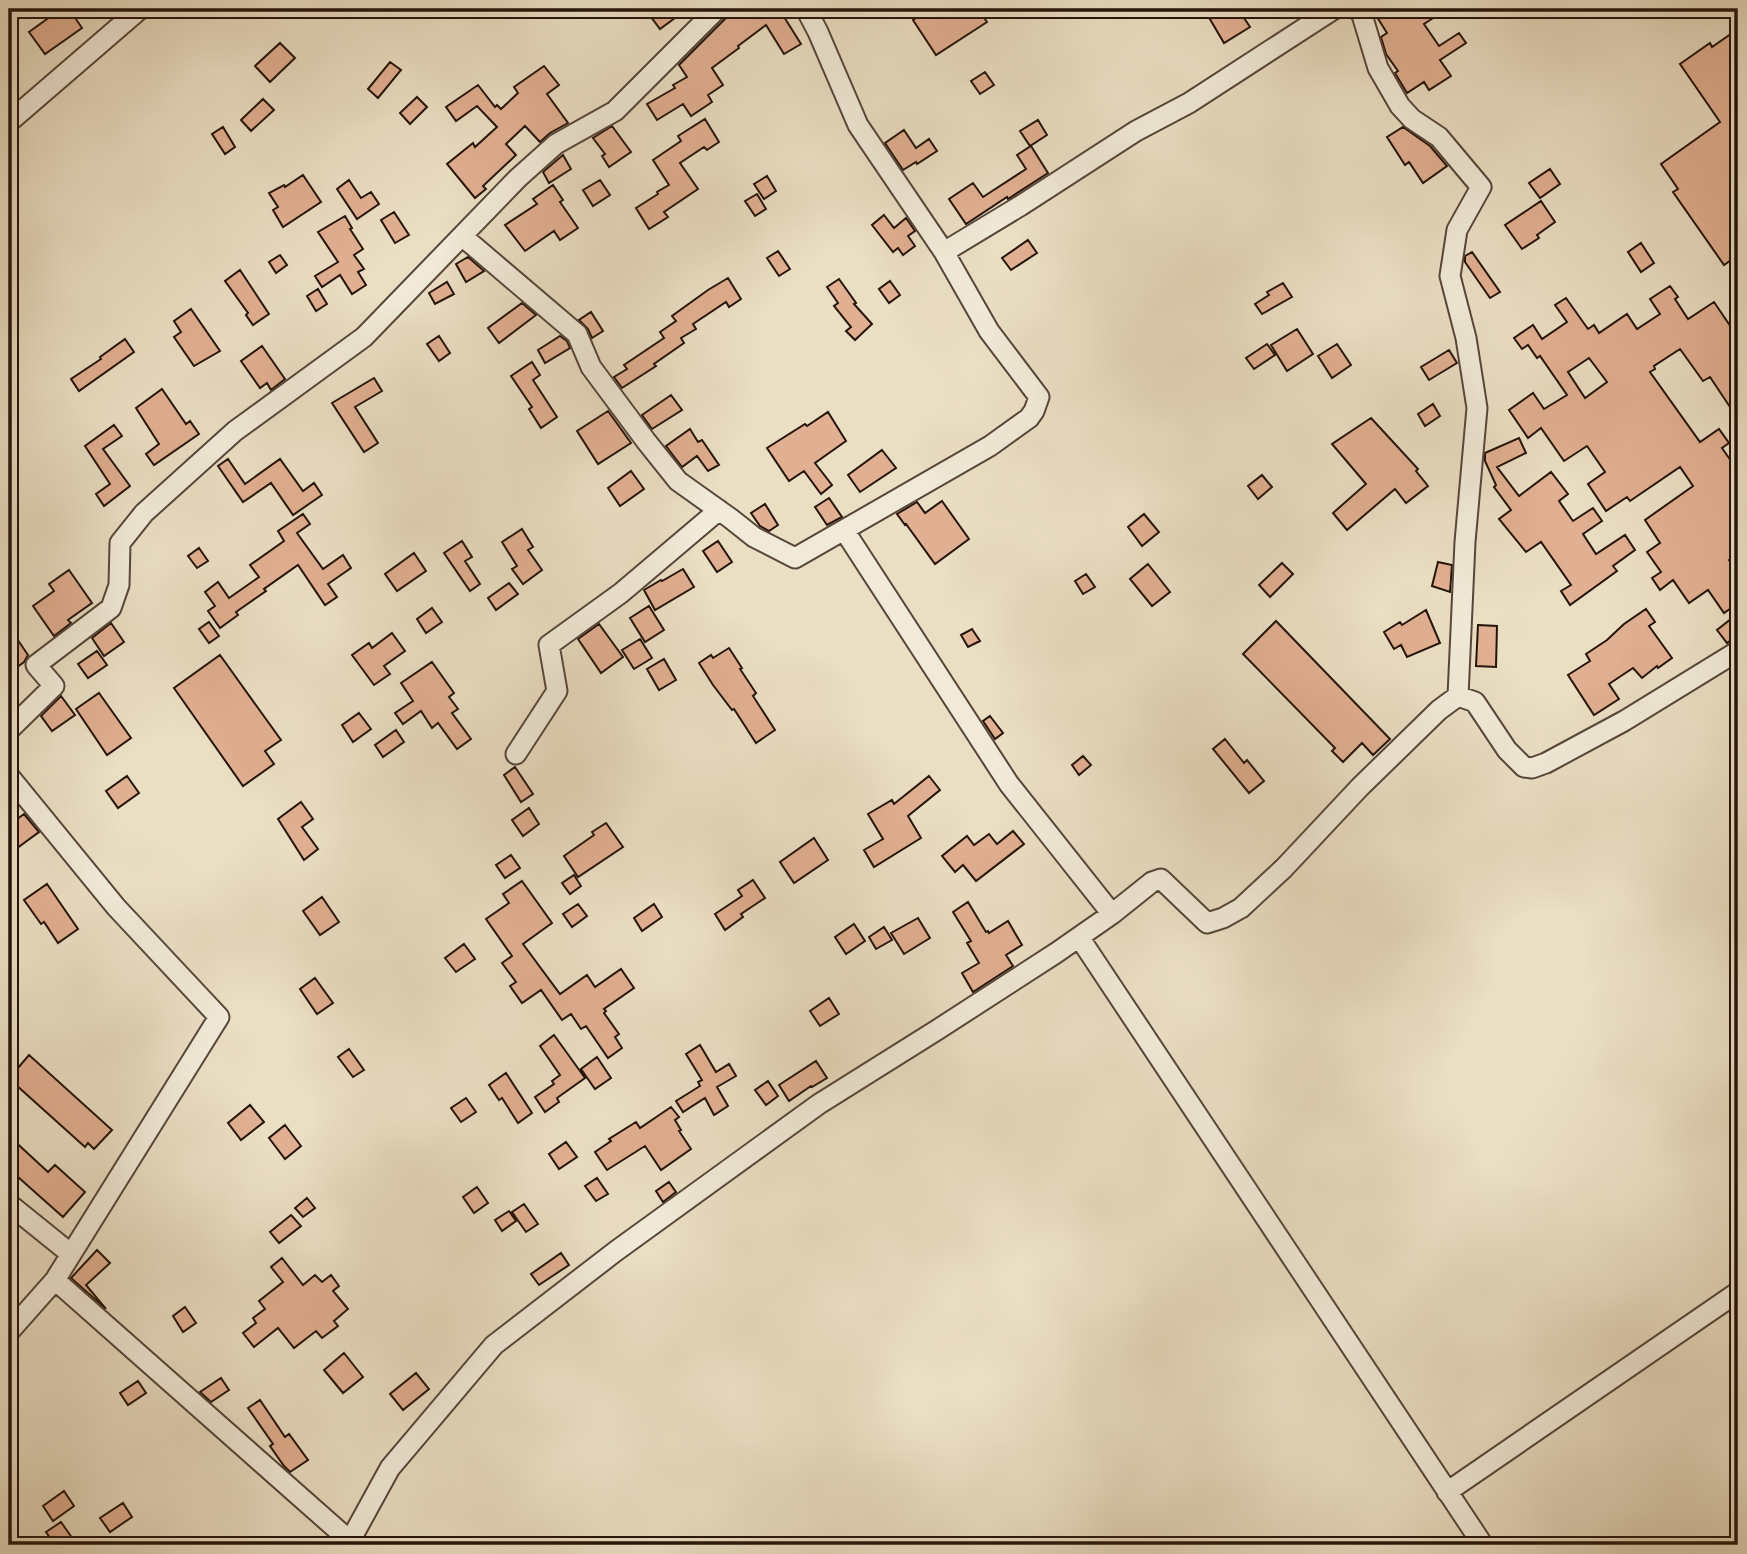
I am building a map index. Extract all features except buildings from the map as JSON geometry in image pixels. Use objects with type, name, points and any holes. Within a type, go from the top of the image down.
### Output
[{"type":"street","points":[[11,115],[141,9]]},
{"type":"street","points":[[9,730],[54,686],[36,665],[111,608],[119,585],[120,543],[144,513],[235,431],[365,337],[518,178],[556,145],[615,111],[717,9]]},
{"type":"street","points":[[462,236],[577,334],[591,368],[678,481],[754,537],[796,558],[990,446],[1029,418],[1039,397],[989,331],[944,252],[859,125],[806,9]]},
{"type":"street","points":[[944,252],[1136,131],[1189,103],[1334,9]]},
{"type":"street","points":[[1357,9],[1362,15],[1377,68],[1401,106],[1412,119],[1438,137],[1481,187],[1457,230],[1450,276],[1466,338],[1477,408],[1465,541],[1458,696]]},
{"type":"street","points":[[516,754],[557,691],[549,645],[621,593],[719,510]]},
{"type":"street","points":[[844,530],[1009,784],[1112,914]]},
{"type":"street","points":[[1458,696],[1475,702],[1507,750],[1524,767],[1532,768],[1624,721],[1738,651]]},
{"type":"street","points":[[55,1280],[348,1543],[390,1468],[494,1345],[616,1251],[819,1104],[1056,953],[1152,882],[1161,879],[1208,923],[1241,908],[1360,787],[1439,710],[1458,696]]},
{"type":"street","points":[[9,776],[116,907],[219,1017],[55,1280],[9,1332]]},
{"type":"street","points":[[1079,937],[1483,1545]]},
{"type":"street","points":[[9,1204],[71,1254]]},
{"type":"street","points":[[1447,1492],[1738,1292]]}]
